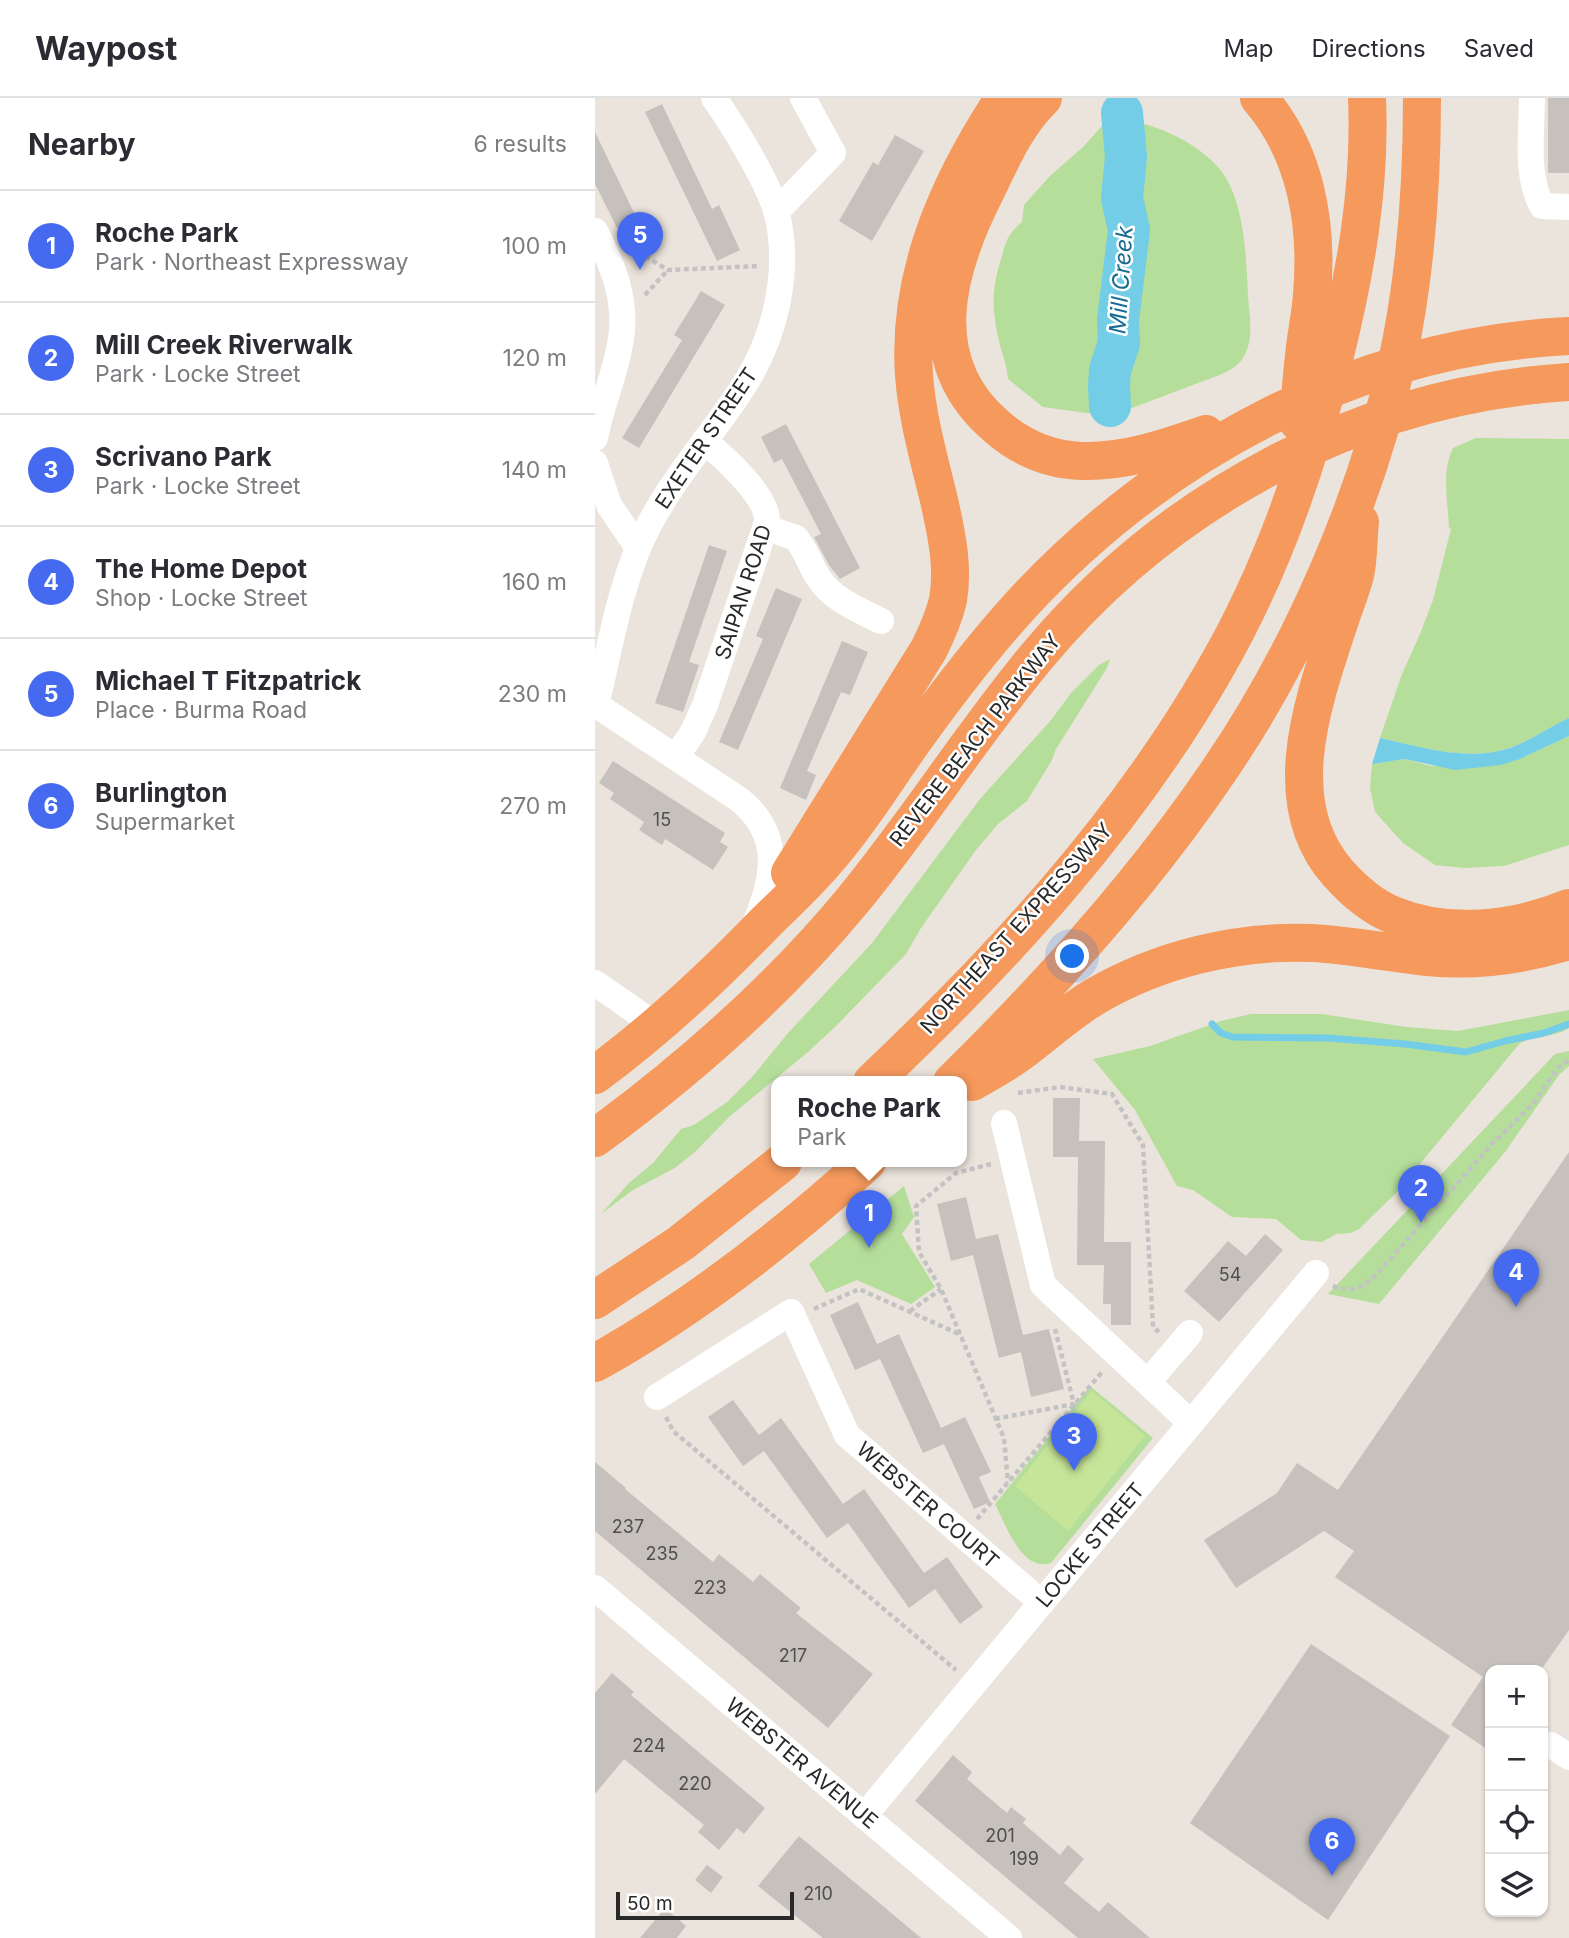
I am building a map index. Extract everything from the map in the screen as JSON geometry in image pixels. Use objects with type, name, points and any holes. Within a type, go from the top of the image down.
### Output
[{"type":"highway","points":[[748,941],[929,649],[944,616],[950,556],[922,429],[914,378],[917,298],[928,247],[937,224],[983,130],[1004,98]]},
{"type":"highway","points":[[1043,98],[1021,125],[974,215],[964,236],[951,280],[946,324],[949,348],[964,389],[977,407],[1024,447],[1050,456],[1080,461],[1136,457],[1281,410]]},
{"type":"highway","points":[[1259,98],[1292,147],[1303,178],[1310,211],[1321,349]]},
{"type":"highway","name":"NORTHEAST EXPRESSWAY","points":[[878,1076],[1041,908],[1093,847],[1168,745],[1216,669],[1258,586],[1291,505],[1317,424],[1321,349],[1364,209],[1369,142],[1367,98]]},
{"type":"highway","points":[[958,1076],[1102,923],[1172,837],[1222,768],[1293,643],[1340,541],[1388,399],[1412,274],[1420,197],[1422,98]]},
{"type":"highway","name":"REVERE BEACH PARKWAY","points":[[595,1075],[657,1026],[748,941],[809,879],[841,843],[964,673],[1017,609],[1088,538],[1146,491],[1214,447],[1318,393],[1399,365],[1480,347],[1569,336]]},
{"type":"highway","name":"REVERE BEACH PARKWAY","points":[[595,1138],[699,1056],[796,964],[854,898],[978,730],[1040,653],[1096,591],[1182,520],[1268,467],[1360,425],[1432,403],[1516,387],[1569,382]]},
{"type":"highway","points":[[1432,403],[1495,399],[1569,400]]},
{"type":"highway","points":[[1365,473],[1355,574],[1316,695],[1306,749],[1307,808],[1320,848],[1344,880],[1375,906],[1401,918],[1429,926],[1457,929],[1510,925],[1569,908]]},
{"type":"highway","points":[[967,1086],[1021,1052],[1065,1016],[1103,992],[1153,969],[1217,950],[1311,943],[1429,957],[1478,958],[1515,954],[1569,941]]},
{"type":"highway","points":[[595,1300],[681,1243],[777,1167]]},
{"type":"highway","points":[[595,1363],[656,1327],[731,1275],[801,1221],[861,1167]]},
{"type":"street","name":"EXETER STREET","points":[[595,704],[638,548],[662,502],[741,390],[759,359],[775,314],[781,265],[776,212],[764,182],[714,98]]},
{"type":"street","points":[[776,212],[833,153],[803,98]]},
{"type":"street","points":[[1532,98],[1532,170],[1535,192],[1542,206],[1569,207]]},
{"type":"street","points":[[595,231],[612,267],[620,295],[622,330],[595,438]]},
{"type":"street","name":"SAIPAN ROAD","points":[[676,757],[693,732],[705,705],[767,528],[768,516],[759,499],[729,463],[704,441]]},
{"type":"street","points":[[595,463],[609,505],[638,548]]},
{"type":"street","points":[[767,528],[796,538],[818,578],[829,591],[881,621]]},
{"type":"street","points":[[595,704],[740,800],[756,815],[766,831],[771,850],[771,873],[748,941]]},
{"type":"street","points":[[595,983],[657,1026]]},
{"type":"street","points":[[1004,1123],[1043,1284],[1191,1423]]},
{"type":"street","name":"LOCKE STREET","points":[[865,1816],[1316,1273]]},
{"type":"street","points":[[657,1397],[791,1311],[795,1318]]},
{"type":"street","name":"WEBSTER COURT","points":[[795,1318],[847,1435],[1042,1603]]},
{"type":"street","points":[[1148,1382],[1184,1340]]},
{"type":"street","name":"WEBSTER AVENUE","points":[[595,1588],[1009,1938]]},
{"type":"street","points":[[595,1612],[629,1616]]},
{"type":"path","points":[[612,267],[635,250],[668,271],[781,265]]},
{"type":"path","points":[[1316,1273],[1341,1289],[1349,1290],[1365,1285],[1493,1143],[1523,1114],[1559,1067],[1569,1060]]},
{"type":"path","points":[[1004,1123],[1013,1094],[1060,1087],[1112,1094],[1143,1145],[1153,1327],[1184,1340]]},
{"type":"path","points":[[1008,1482],[1004,1438],[941,1289],[919,1252],[916,1206],[956,1173],[1013,1160]]},
{"type":"path","points":[[1043,1284],[1074,1404]]},
{"type":"path","points":[[795,1318],[859,1289],[960,1334]]},
{"type":"path","points":[[910,1311],[941,1289]]},
{"type":"path","points":[[963,1535],[1117,1354]]},
{"type":"path","points":[[657,1397],[673,1431],[974,1685]]},
{"type":"path","points":[[995,1419],[1074,1404]]},
{"type":"green space","points":[[1122,118],[1161,130],[1197,148],[1217,166],[1226,179],[1239,210],[1242,227],[1250,319],[1247,351],[1236,366],[1222,374],[1132,408],[1107,413],[1086,413],[1043,407],[1008,379],[994,310],[994,290],[1004,248],[1013,230],[1022,222],[1024,205],[1050,176],[1109,120]]},
{"type":"green space","points":[[1476,438],[1569,439],[1569,718],[1510,748],[1477,754],[1445,752],[1380,738],[1402,674],[1433,600],[1451,529],[1446,487],[1449,457],[1453,448]]},
{"type":"green space","points":[[1110,659],[1027,801],[998,824],[976,850],[906,954],[836,1026],[779,1076],[771,1076],[771,1082],[730,1116],[696,1151],[675,1168],[633,1190],[601,1214],[629,1183],[653,1163],[681,1129],[694,1125],[727,1102],[752,1077],[789,1032],[872,943],[980,799],[1051,720],[1071,693],[1099,665]]},
{"type":"green space","points":[[1569,736],[1569,845],[1504,866],[1464,868],[1435,865],[1403,843],[1375,812],[1370,788],[1372,764],[1405,759],[1431,766],[1520,759]]},
{"type":"green space","points":[[1569,1010],[1569,1028],[1520,1043],[1395,1194],[1359,1229],[1351,1233],[1336,1234],[1322,1242],[1301,1240],[1276,1219],[1232,1217],[1193,1190],[1177,1186],[1135,1110],[1093,1059],[1150,1046],[1221,1021],[1251,1014],[1322,1014],[1406,1027],[1458,1031]]},
{"type":"green space","points":[[1569,1051],[1569,1066],[1559,1075],[1505,1152],[1379,1304],[1328,1294],[1555,1054]]},
{"type":"green space","points":[[904,1186],[914,1217],[902,1234],[935,1287],[911,1304],[857,1280],[826,1293],[809,1264]]},
{"type":"green space","points":[[1090,1386],[1153,1438],[1051,1563],[1041,1564],[1032,1561],[1016,1545],[995,1504]]},
{"type":"green space","points":[[1092,1391],[1145,1436],[1068,1531],[1015,1486]]},
{"type":"water","points":[[1569,718],[1569,736],[1501,765],[1455,770],[1405,759],[1372,764],[1380,738],[1445,752],[1477,754],[1510,748]]},
{"type":"building","points":[[1548,98],[1569,98],[1569,173],[1548,173]]},
{"type":"building","points":[[662,104],[712,209],[719,205],[740,250],[717,261],[645,112]]},
{"type":"building","points":[[595,132],[637,219],[617,228],[595,184]]},
{"type":"building","points":[[895,135],[924,151],[872,241],[839,221],[873,162],[878,165]]},
{"type":"building","points":[[701,291],[725,305],[639,448],[622,438],[682,340],[674,335]]},
{"type":"building","points":[[786,424],[860,568],[840,579],[814,537],[821,534],[782,459],[774,463],[761,437]]},
{"type":"building","points":[[709,545],[727,551],[689,662],[699,665],[683,712],[655,703]]},
{"type":"building","points":[[776,588],[802,599],[738,750],[719,742],[763,639],[756,636]]},
{"type":"building","points":[[842,641],[868,652],[850,695],[841,692],[807,771],[816,775],[806,800],[780,788]]},
{"type":"building","points":[[613,761],[725,833],[720,842],[728,847],[713,870],[665,839],[662,845],[639,830],[644,822],[610,799],[614,793],[599,783]]},
{"type":"building","points":[[1053,1098],[1080,1098],[1079,1141],[1105,1141],[1104,1242],[1131,1242],[1131,1325],[1111,1325],[1111,1304],[1103,1304],[1104,1265],[1077,1265],[1078,1157],[1053,1157]]},
{"type":"building","points":[[1569,1152],[1569,1630],[1544,1665],[1485,1665],[1485,1748],[1451,1725],[1483,1677],[1335,1577],[1354,1551],[1324,1531],[1236,1588],[1204,1540],[1277,1493],[1297,1463],[1338,1490]]},
{"type":"building","points":[[966,1197],[976,1239],[998,1234],[1023,1335],[1049,1329],[1064,1389],[1031,1397],[1021,1352],[999,1358],[973,1255],[951,1261],[937,1204]]},
{"type":"building","points":[[1265,1234],[1283,1250],[1219,1322],[1184,1291],[1228,1241],[1246,1256]]},
{"type":"building","points":[[858,1302],[877,1344],[899,1334],[941,1428],[965,1417],[991,1472],[979,1477],[990,1502],[974,1509],[944,1444],[923,1453],[880,1359],[855,1370],[830,1315]]},
{"type":"building","points":[[733,1400],[759,1435],[781,1418],[843,1504],[864,1489],[924,1573],[947,1557],[983,1607],[960,1624],[935,1589],[909,1608],[848,1523],[827,1538],[764,1451],[743,1466],[708,1417]]},
{"type":"building","points":[[595,1462],[713,1562],[719,1554],[753,1582],[760,1574],[801,1608],[796,1613],[873,1674],[828,1728],[595,1531]]},
{"type":"building","points":[[1311,1644],[1450,1736],[1328,1920],[1190,1823]]},
{"type":"building","points":[[612,1673],[634,1692],[631,1695],[765,1808],[744,1834],[737,1828],[719,1850],[698,1832],[704,1825],[624,1759],[595,1794],[595,1693]]},
{"type":"building","points":[[953,1755],[972,1772],[967,1779],[1007,1813],[1011,1807],[1026,1819],[1023,1823],[1060,1855],[1068,1845],[1084,1859],[1064,1883],[1099,1912],[1108,1902],[1150,1938],[1078,1938],[915,1801]]},
{"type":"building","points":[[799,1836],[921,1938],[823,1938],[758,1886]]},
{"type":"building","points":[[707,1865],[723,1877],[711,1893],[695,1880]]},
{"type":"building","points":[[665,1908],[686,1926],[677,1938],[640,1938]]},
{"type":"waterway","name":"Mill Creek","points":[[1110,406],[1110,370],[1119,343],[1118,320],[1129,230],[1122,198],[1126,157],[1122,113]]},
{"type":"waterway","points":[[1212,1024],[1221,1033],[1233,1037],[1328,1038],[1466,1052],[1544,1033],[1569,1024]]},
{"type":"place","name":"Michael T Fitzpatrick","points":[[640,270]]},
{"type":"place","name":"Mill Creek Riverwalk","points":[[1421,1223]]},
{"type":"place","name":"Roche Park","points":[[869,1248]]},
{"type":"place","name":"The Home Depot","points":[[1516,1307]]},
{"type":"place","name":"Scrivano Park","points":[[1074,1471]]},
{"type":"place","name":"Burlington","points":[[1332,1876]]}]
